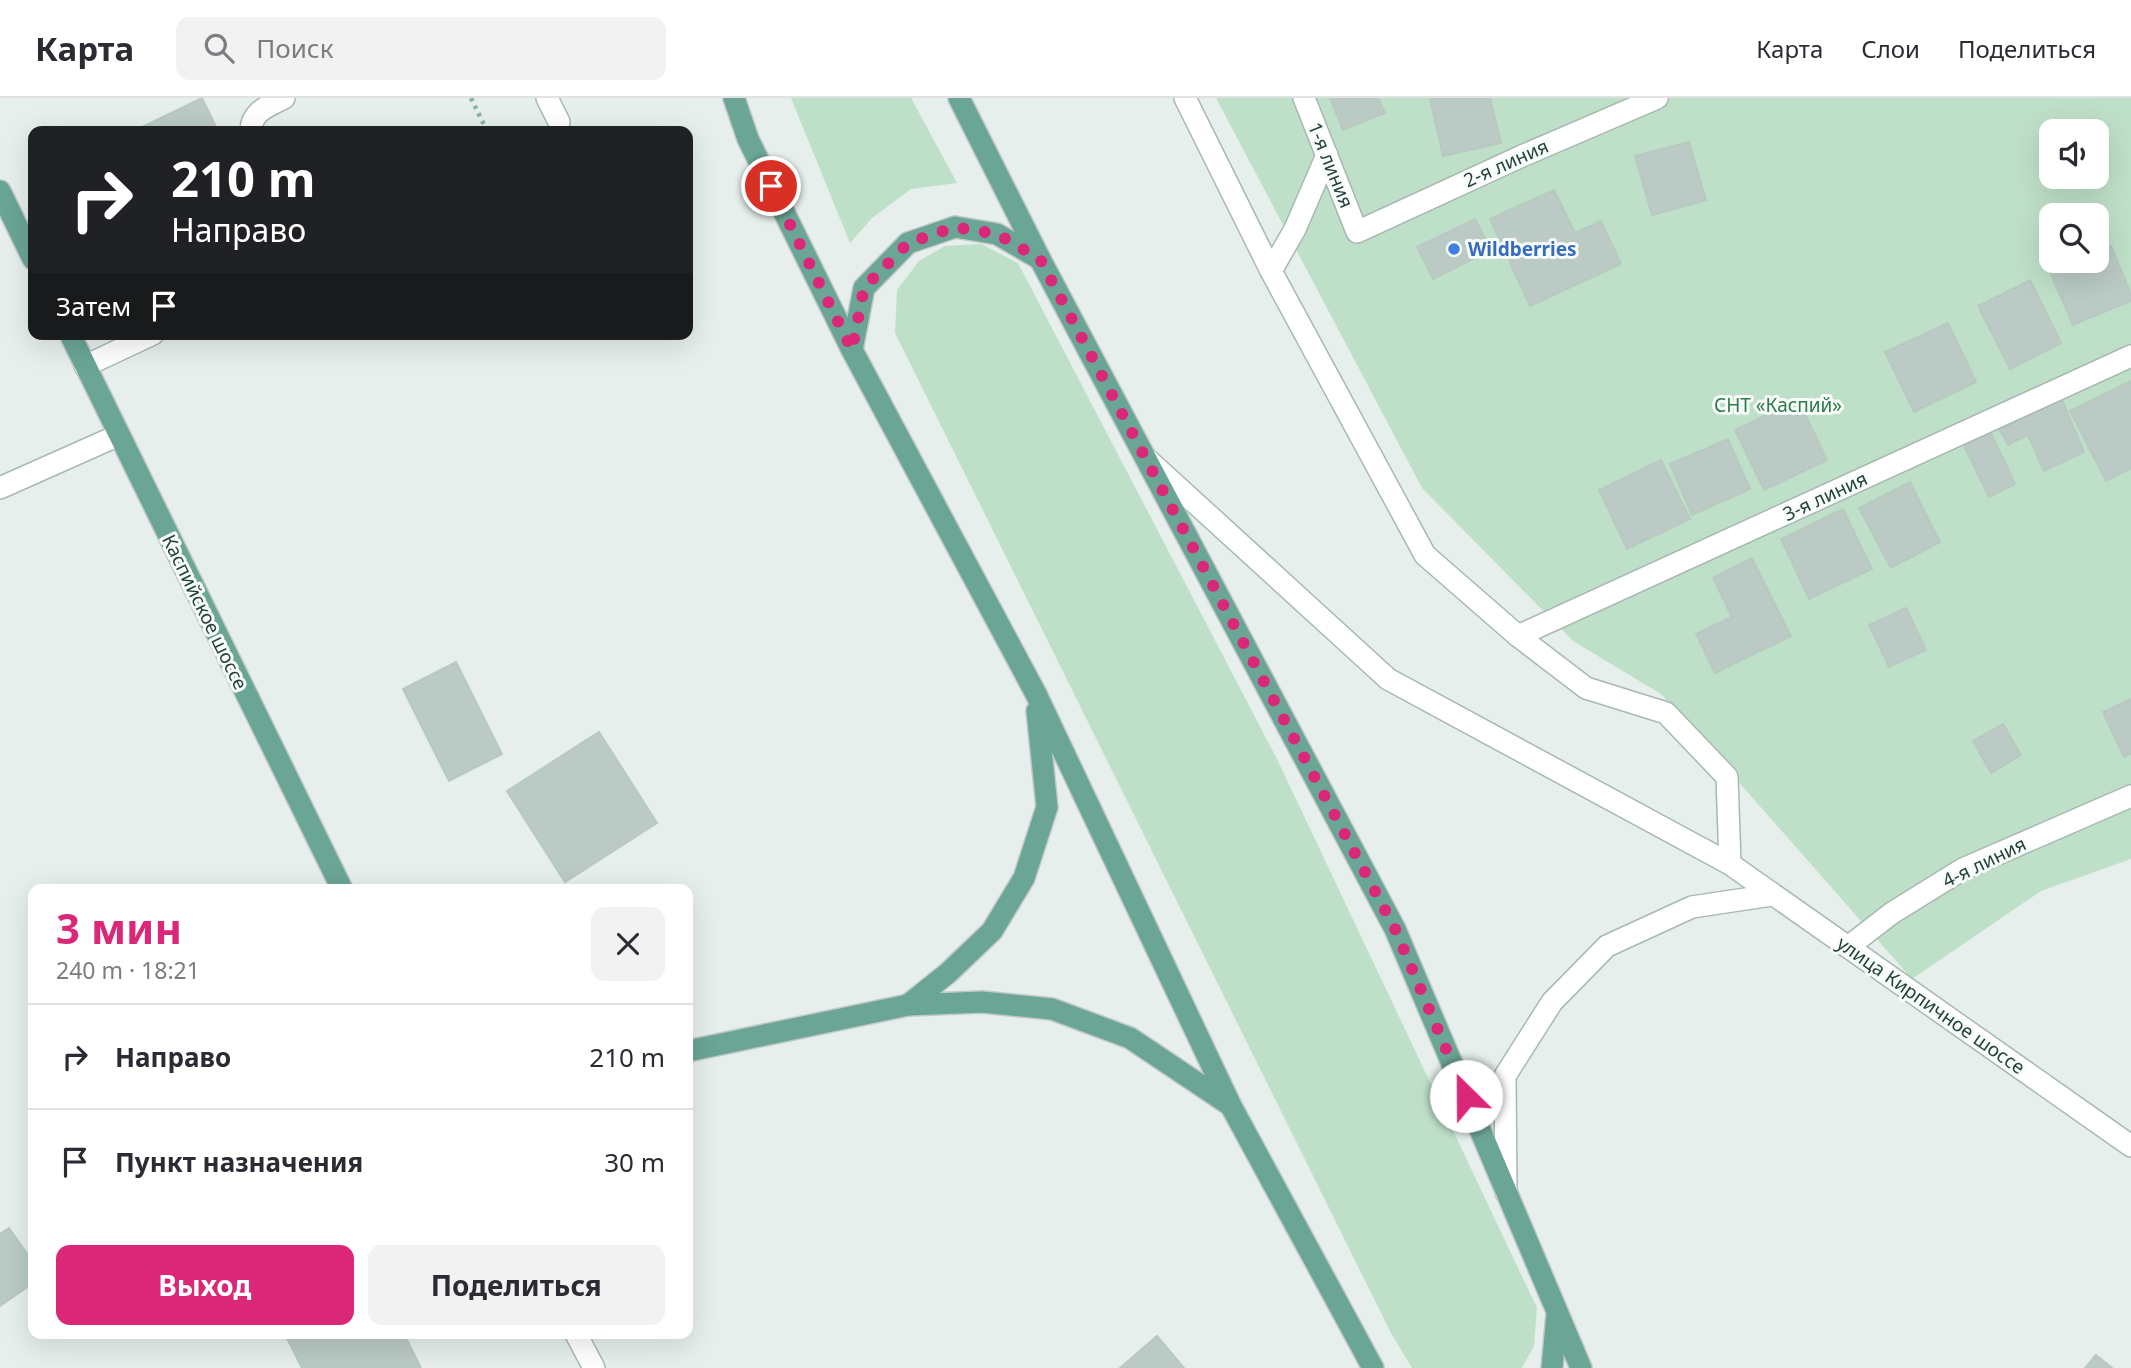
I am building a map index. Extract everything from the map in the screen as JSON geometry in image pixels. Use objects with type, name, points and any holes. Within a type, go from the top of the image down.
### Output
[{"type":"main road","points":[[733,98],[748,139],[852,350],[1036,694],[1231,1106],[1373,1368]]},
{"type":"main road","points":[[959,98],[1040,259],[1395,929],[1581,1368]]},
{"type":"main road","points":[[0,191],[28,249]]},
{"type":"main road","points":[[852,350],[864,288],[908,243],[955,227],[997,234],[1040,259]]},
{"type":"main road","name":"Каспийское шоссе","points":[[73,340],[340,884]]},
{"type":"main road","points":[[908,1005],[948,973],[992,931],[1024,878],[1046,807],[1036,694]]},
{"type":"main road","points":[[693,1050],[908,1005],[982,1002],[1052,1009],[1130,1038],[1231,1106]]},
{"type":"main road","points":[[1552,1368],[1557,1312]]},
{"type":"street","points":[[251,126],[259,110],[284,98]]},
{"type":"street","points":[[547,98],[559,122]]},
{"type":"street","points":[[1185,98],[1271,271],[1424,555],[1518,636],[1586,688],[1666,713],[1727,777],[1730,864]]},
{"type":"street","name":"1-я линия","points":[[1304,98],[1357,232]]},
{"type":"street","name":"2-я линия","points":[[1357,232],[1522,156],[1657,98]]},
{"type":"street","points":[[1271,271],[1294,229],[1327,155]]},
{"type":"street","points":[[85,366],[140,340]]},
{"type":"street","name":"3-я линия","points":[[1518,636],[2131,356]]},
{"type":"street","points":[[0,488],[119,435]]},
{"type":"street","name":"улица Кирпичное шоссе","points":[[1145,457],[1388,679],[1730,864],[2131,1146]]},
{"type":"street","name":"4-я линия","points":[[1848,947],[1892,913],[1963,869],[2131,796]]},
{"type":"street","points":[[1506,1192],[1505,1076],[1552,1002],[1607,946],[1692,907],[1772,895]]},
{"type":"street","points":[[579,1339],[594,1368]]},
{"type":"path","points":[[471,98],[485,126]]},
{"type":"green space","points":[[791,98],[911,98],[957,183],[911,189],[872,218],[850,243]]},
{"type":"green space","name":"СНТ «Каспий»","points":[[1216,98],[2131,98],[2131,859],[2041,891],[1912,979],[1661,694],[1573,641],[1422,488]]},
{"type":"green space","points":[[981,244],[1018,263],[1277,759],[1537,1308],[1534,1346],[1522,1368],[1412,1368],[1391,1333],[895,333],[897,290],[919,261],[945,246]]},
{"type":"building","points":[[202,98],[216,126],[144,126]]},
{"type":"building","points":[[1330,98],[1378,98],[1385,113],[1343,130]]},
{"type":"building","points":[[1430,98],[1490,98],[1501,143],[1443,156]]},
{"type":"building","points":[[1689,142],[1706,200],[1652,215],[1635,156]]},
{"type":"building","points":[[1554,190],[1575,233],[1601,221],[1621,264],[1530,306],[1490,219]]},
{"type":"building","name":"Wildberries","points":[[1475,219],[1491,250],[1433,279],[1417,247]]},
{"type":"building","points":[[2111,246],[2131,294],[2131,301],[2073,325],[2050,273],[2109,273]]},
{"type":"building","points":[[2030,280],[2061,343],[2010,369],[1978,306]]},
{"type":"building","points":[[1948,323],[1976,382],[1914,412],[1885,352]]},
{"type":"building","points":[[2131,381],[2131,468],[2106,481],[2070,411]]},
{"type":"building","points":[[1798,400],[1827,460],[1764,490],[1735,430]]},
{"type":"building","points":[[2062,400],[2084,452],[2044,471],[2028,435],[2008,445],[1998,427]]},
{"type":"building","points":[[1991,433],[2015,484],[1989,497],[1964,446]]},
{"type":"building","points":[[1728,439],[1750,489],[1692,515],[1670,464]]},
{"type":"building","points":[[1661,460],[1690,519],[1627,549],[1599,490]]},
{"type":"building","points":[[1910,482],[1940,542],[1891,568],[1859,508]]},
{"type":"building","points":[[1843,509],[1872,569],[1809,599],[1781,539]]},
{"type":"building","points":[[1752,558],[1791,636],[1715,673],[1696,634],[1732,617],[1713,578]]},
{"type":"building","points":[[1906,608],[1926,650],[1889,667],[1869,625]]},
{"type":"building","points":[[456,662],[502,754],[449,781],[403,689]]},
{"type":"building","points":[[2131,699],[2131,754],[2124,757],[2103,712]]},
{"type":"building","points":[[2003,724],[2021,755],[1991,773],[1973,741]]},
{"type":"building","points":[[599,732],[657,823],[565,882],[507,791]]},
{"type":"building","points":[[9,1228],[28,1255],[28,1286],[0,1306],[0,1234]]},
{"type":"building","points":[[1157,1336],[1184,1368],[1120,1368]]},
{"type":"building","points":[[288,1339],[406,1339],[421,1368],[302,1368]]},
{"type":"building","points":[[2096,1355],[2112,1368],[2085,1368]]},
{"type":"place","name":"Wildberries","points":[[1454,249]]},
{"type":"route","points":[[771,186],[852,350],[864,288],[908,243],[955,227],[997,234],[1040,259],[1395,929],[1466,1096]]}]
